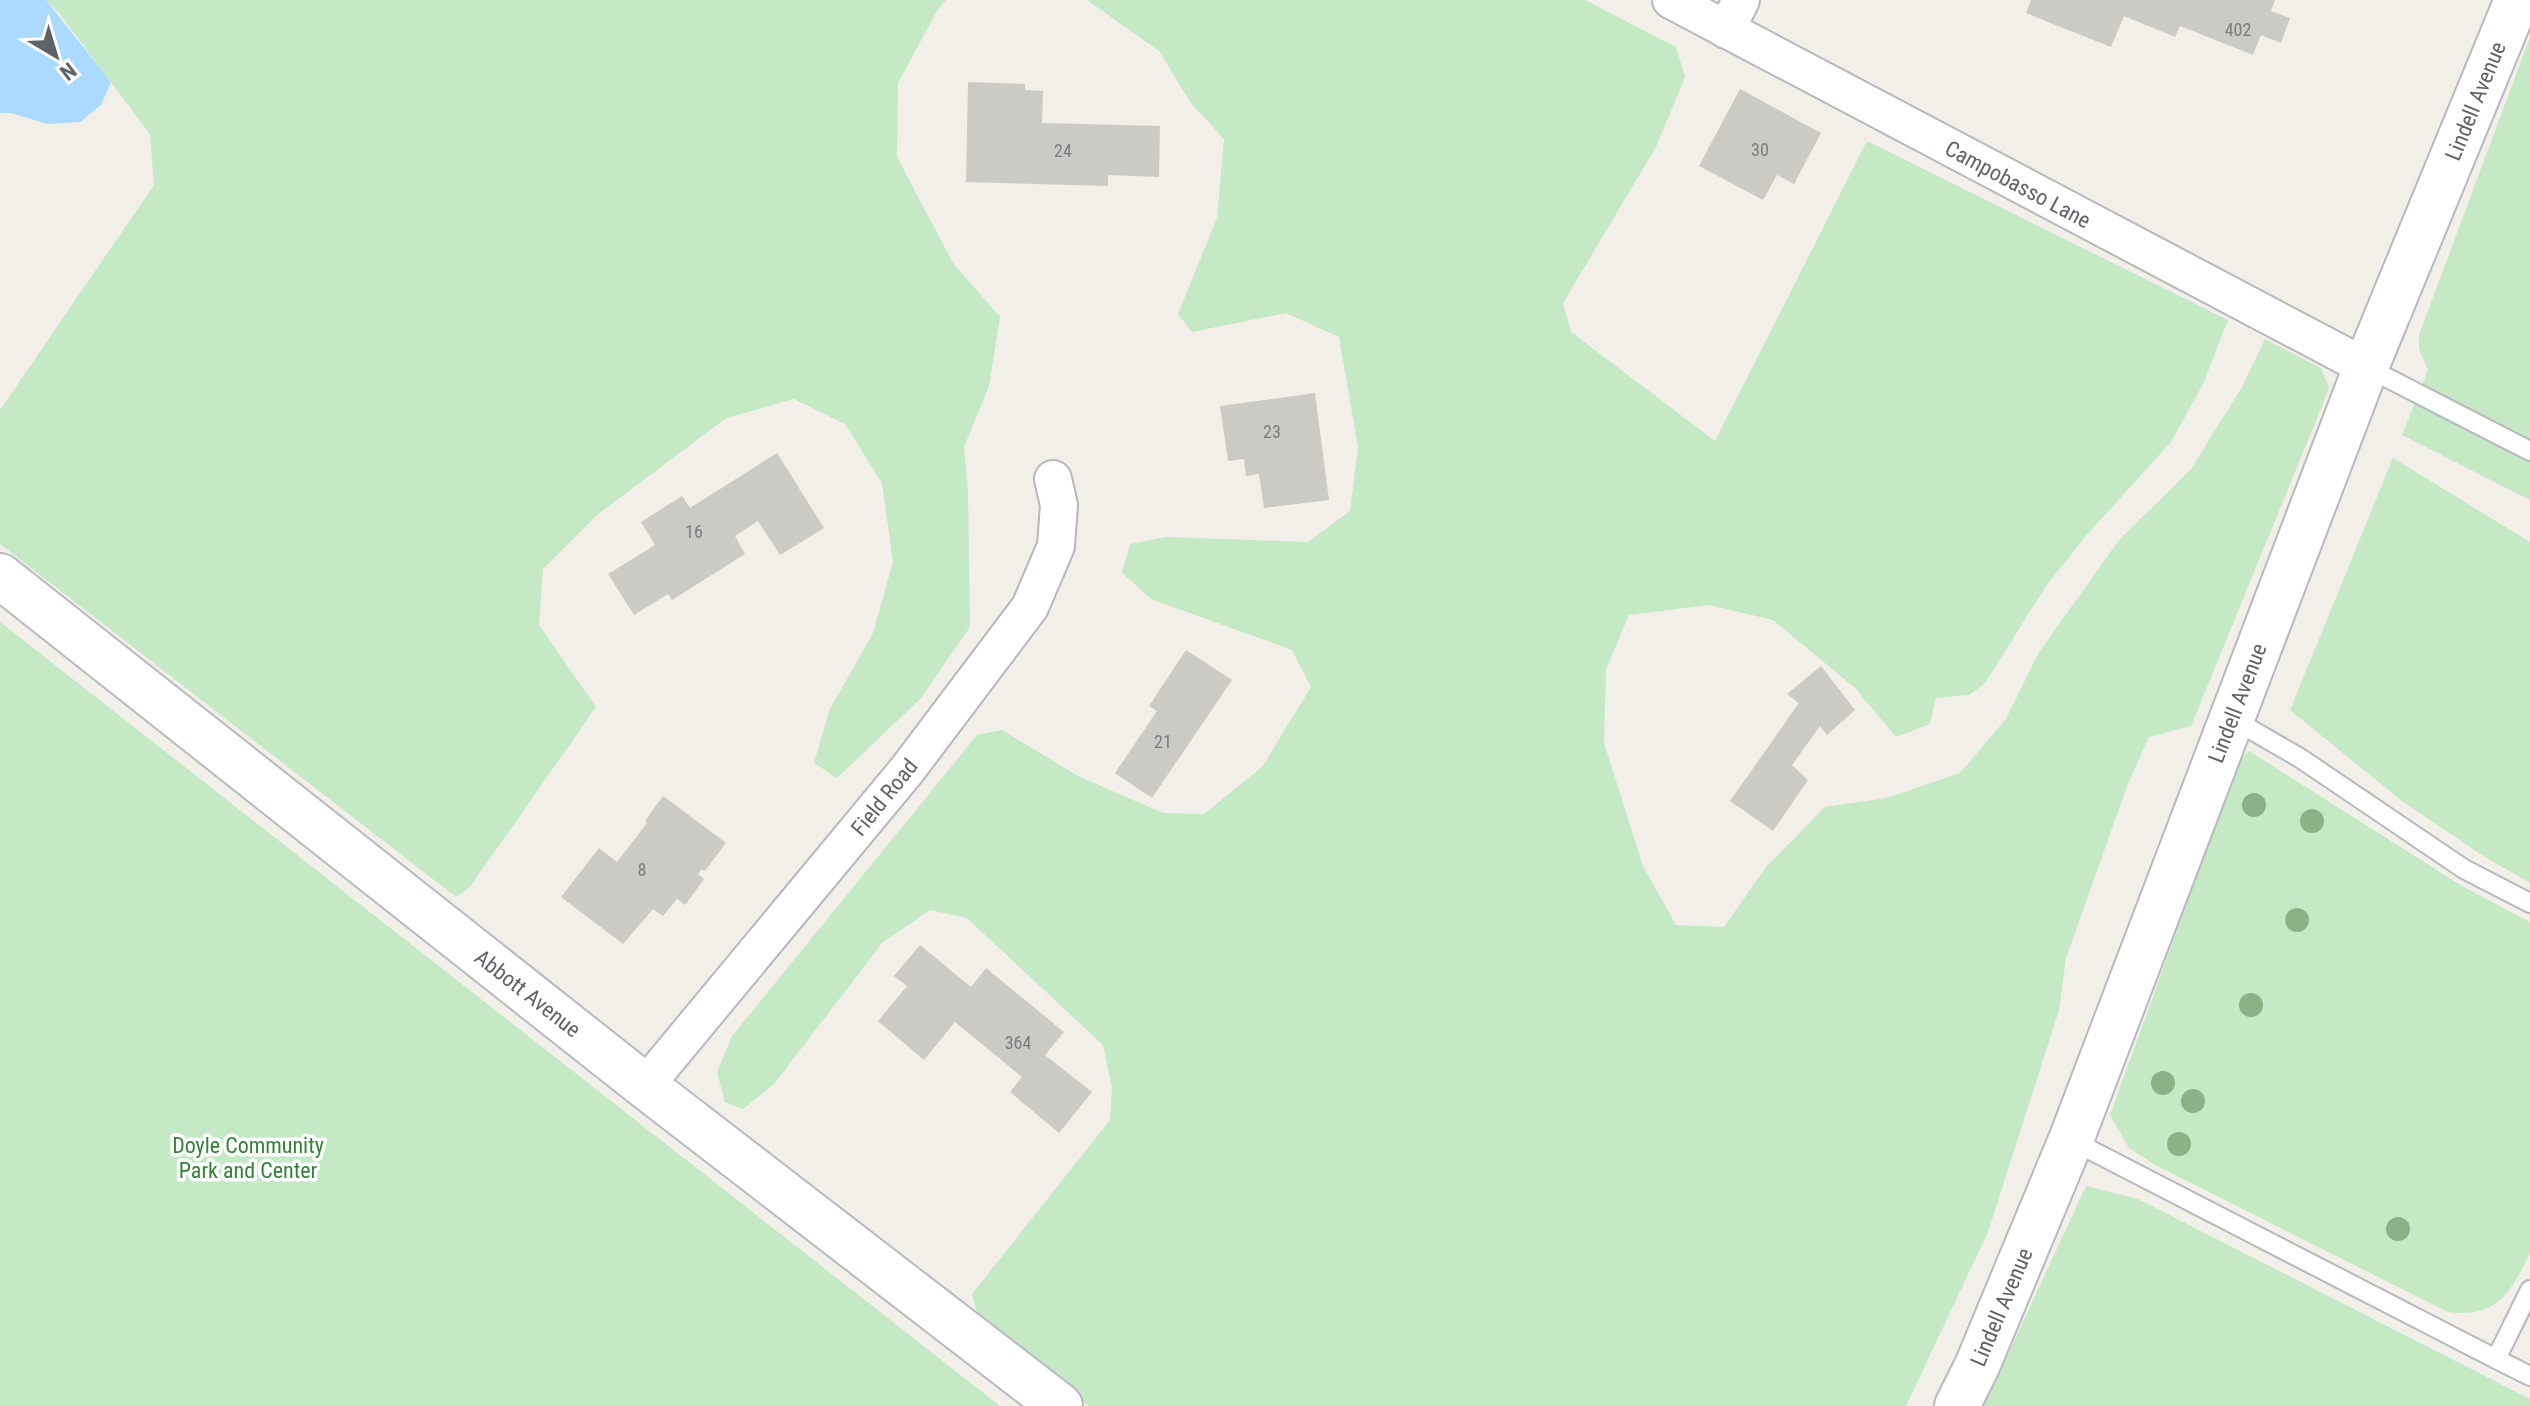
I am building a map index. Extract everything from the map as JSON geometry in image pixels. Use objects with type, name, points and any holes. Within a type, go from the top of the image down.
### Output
[{"type":"street","name":"Campobasso Lane","points":[[1671,0],[1734,15],[2366,367]]},
{"type":"street","name":"Lindell Avenue","points":[[1957,1406],[1977,1366],[2071,1140],[2366,367],[2517,0]]},
{"type":"street","name":"Field Road","points":[[645,1086],[907,770],[1030,607],[1056,546],[1059,505],[1053,479]]},
{"type":"street","name":"Abbott Avenue","points":[[0,576],[645,1086],[1060,1406]]},
{"type":"lane","points":[[2366,367],[2530,451]]},
{"type":"lane","points":[[2231,718],[2300,758],[2464,869],[2530,903]]},
{"type":"lane","points":[[2071,1140],[2530,1376]]},
{"type":"lane","points":[[2496,1359],[2530,1290]]},
{"type":"green space","points":[[46,0],[946,0],[898,83],[897,157],[953,263],[1000,317],[989,386],[964,447],[968,491],[970,627],[921,698],[837,778],[814,763],[829,711],[873,633],[893,562],[882,483],[845,424],[794,399],[726,418],[597,515],[543,569],[539,625],[596,707],[470,887],[456,897],[0,544],[0,410],[154,185],[150,134]]},
{"type":"green space","points":[[1087,0],[1585,0],[1676,47],[1685,77],[1656,147],[1563,303],[1571,332],[1715,441],[1867,141],[2228,320],[2203,384],[2171,442],[2084,538],[2046,586],[1985,683],[1969,695],[1936,698],[1930,724],[1896,737],[1855,688],[1773,620],[1709,605],[1629,615],[1606,669],[1604,743],[1643,866],[1676,925],[1724,927],[1766,867],[1825,807],[1887,798],[1960,773],[2006,719],[2039,652],[2119,540],[2191,469],[2242,387],[2265,339],[2321,368],[2329,387],[2191,726],[2149,737],[2127,786],[2066,958],[2059,1010],[1988,1232],[1906,1406],[1089,1406],[979,1320],[972,1294],[1110,1120],[1112,1088],[1103,1045],[967,918],[930,910],[883,942],[774,1084],[743,1109],[725,1102],[717,1072],[732,1036],[977,735],[1002,730],[1078,776],[1163,813],[1204,814],[1262,767],[1311,687],[1292,650],[1151,599],[1122,573],[1130,544],[1165,537],[1308,542],[1350,511],[1358,447],[1339,337],[1286,313],[1192,332],[1178,314],[1217,218],[1224,139],[1191,103],[1159,51]]},
{"type":"green space","points":[[2530,37],[2530,500],[2402,435],[2428,370],[2419,349],[2419,335]]},
{"type":"green space","points":[[2393,458],[2530,542],[2530,883],[2480,854],[2402,801],[2290,710]]},
{"type":"green space","name":"Doyle Community Park and Center","points":[[0,622],[1000,1406],[0,1406]]},
{"type":"green space","points":[[2249,751],[2462,886],[2530,922],[2530,1253],[2516,1280],[2491,1307],[2465,1313],[2448,1312],[2155,1165],[2129,1148],[2110,1115],[2238,762]]},
{"type":"green space","points":[[2086,1186],[2138,1199],[2530,1399],[2530,1406],[1984,1406]]},
{"type":"water","points":[[0,0],[46,0],[111,82],[101,105],[80,122],[47,124],[11,113],[0,113]]},
{"type":"building","points":[[2031,0],[2275,0],[2271,11],[2290,18],[2281,43],[2261,35],[2253,55],[2180,26],[2175,37],[2124,16],[2111,47],[2026,13]]},
{"type":"building","points":[[968,82],[1025,84],[1025,90],[1043,91],[1042,123],[1160,126],[1159,177],[1108,175],[1108,186],[966,182]]},
{"type":"building","points":[[1740,89],[1821,133],[1794,184],[1777,175],[1763,200],[1699,166]]},
{"type":"building","points":[[1315,393],[1329,500],[1264,508],[1259,474],[1246,476],[1244,459],[1228,461],[1220,406]]},
{"type":"building","points":[[777,453],[824,528],[780,555],[758,521],[735,536],[745,554],[672,600],[668,594],[634,615],[608,574],[655,545],[641,522],[682,496],[690,508]]},
{"type":"building","points":[[1186,650],[1232,680],[1152,798],[1115,773],[1157,711],[1149,706]]},
{"type":"building","points":[[1821,666],[1855,710],[1827,735],[1820,726],[1792,765],[1808,780],[1773,831],[1730,801],[1799,703],[1787,694]]},
{"type":"building","points":[[663,796],[726,843],[705,871],[702,869],[698,874],[704,879],[685,905],[677,899],[663,916],[653,909],[623,944],[561,897],[599,848],[617,862]]},
{"type":"building","points":[[920,945],[971,987],[986,968],[1064,1032],[1045,1055],[1092,1092],[1059,1133],[1010,1092],[1022,1077],[955,1022],[924,1060],[878,1021],[907,986],[894,976]]}]
